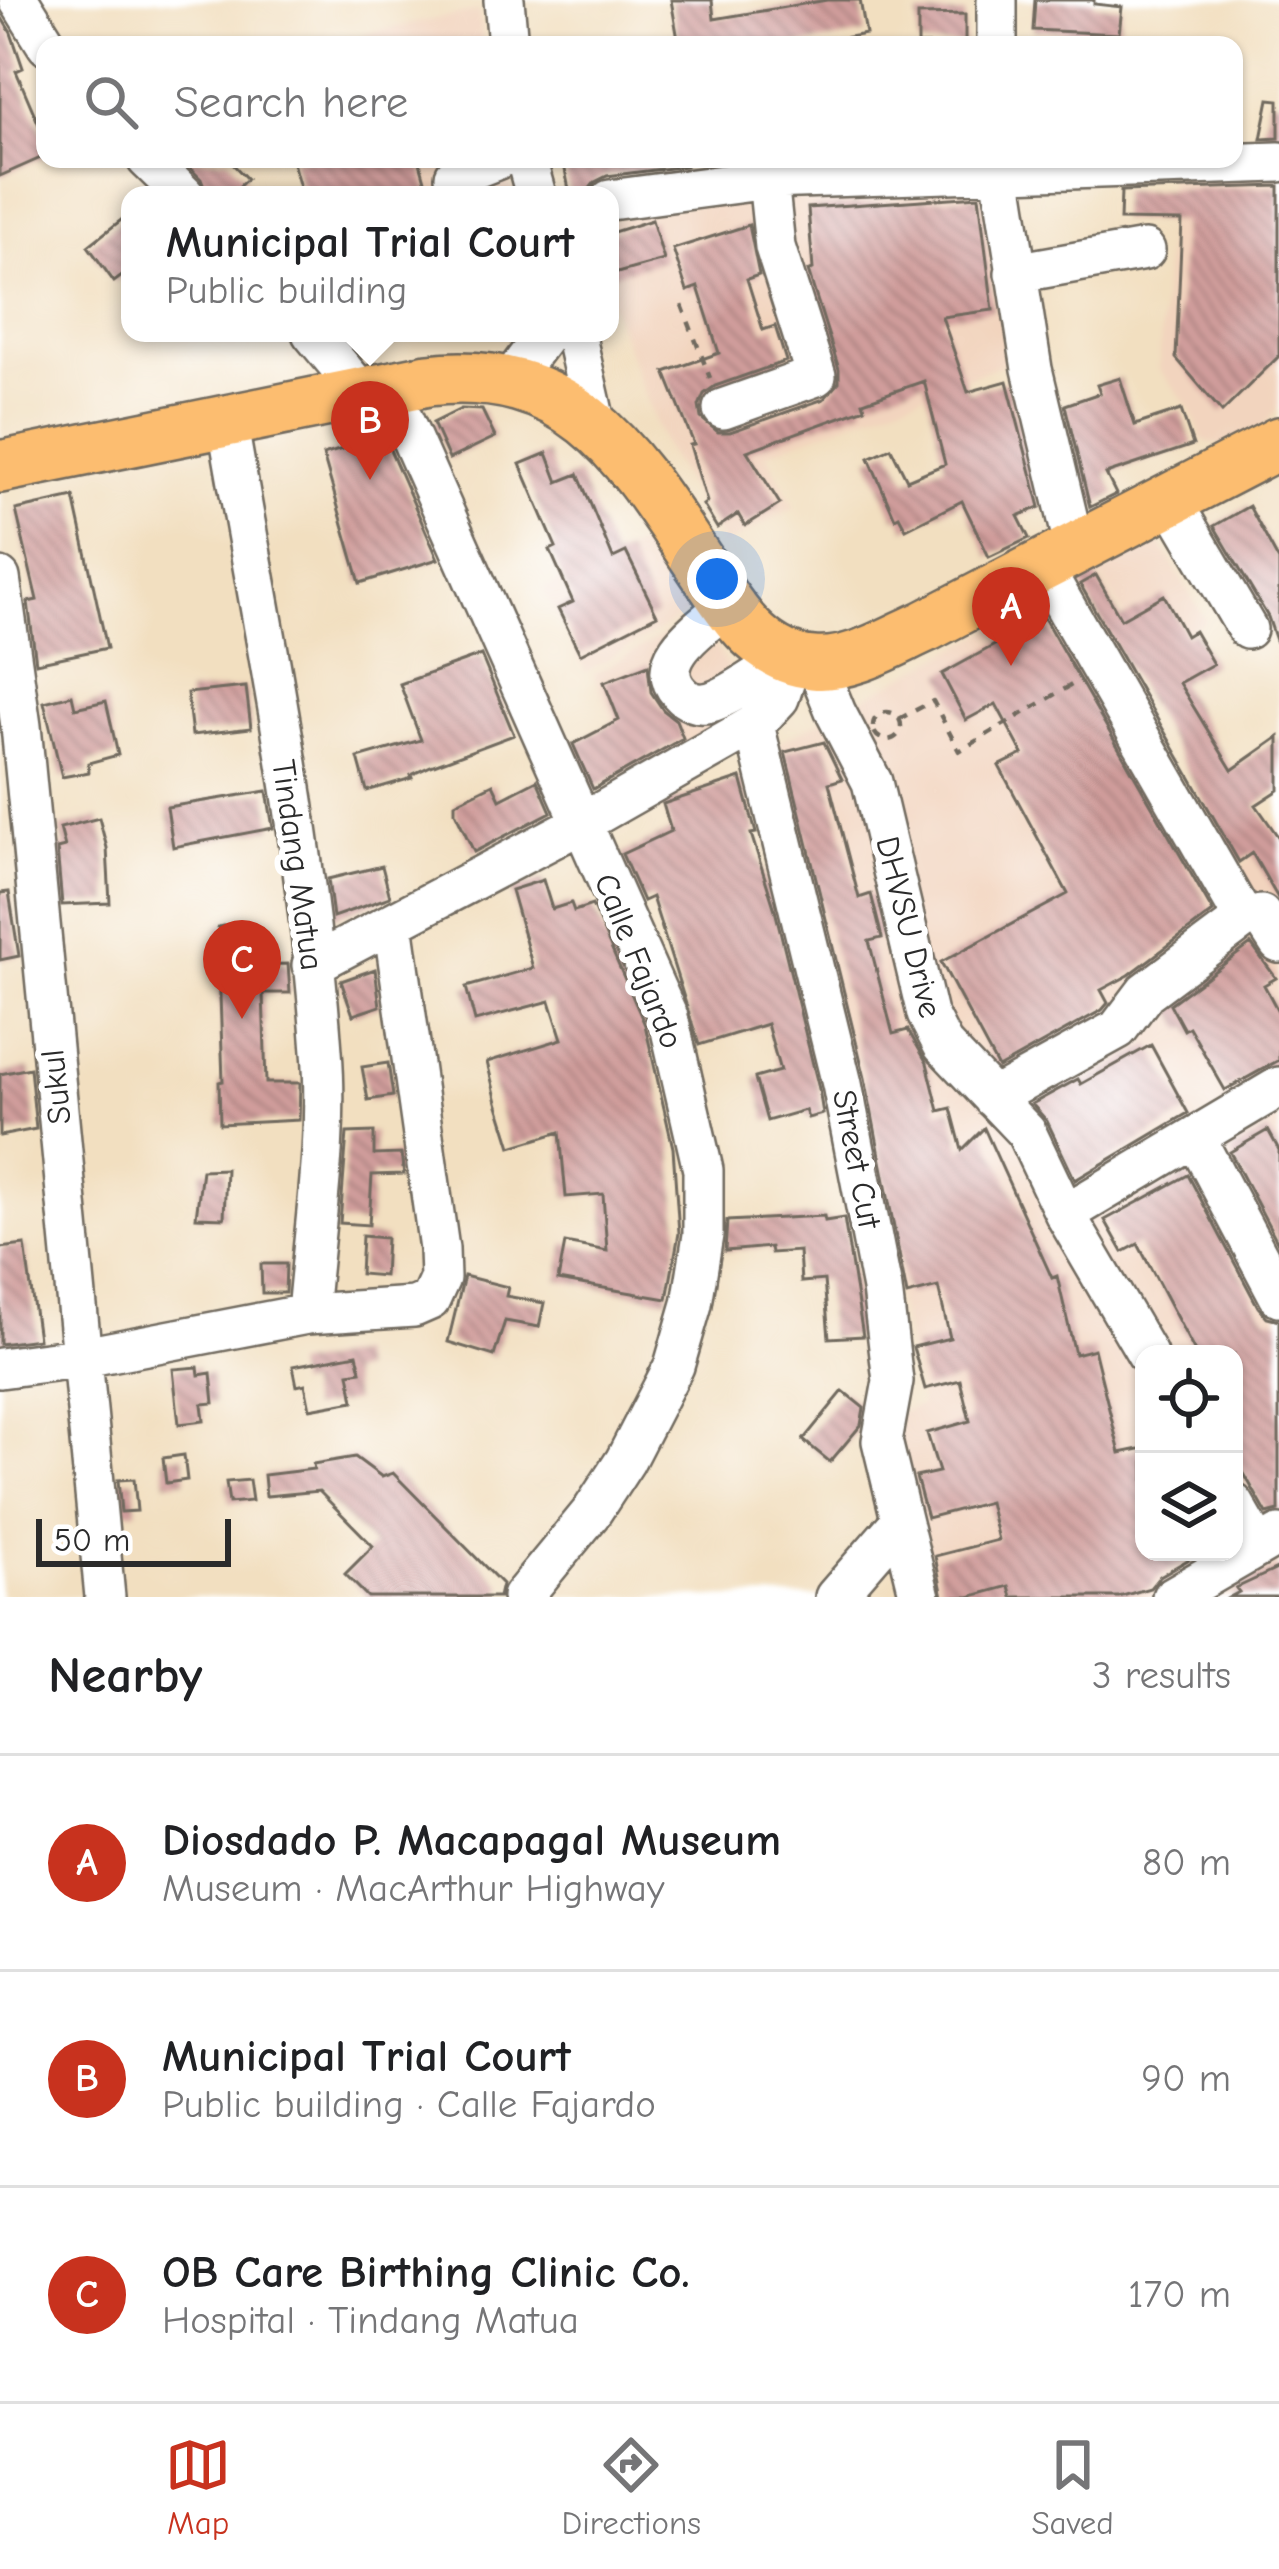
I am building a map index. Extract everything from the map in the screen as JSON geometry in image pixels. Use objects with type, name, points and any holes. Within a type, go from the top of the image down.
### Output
[{"type":"main road","points":[[0,467],[375,390],[458,377],[510,381],[566,404],[597,430],[634,470],[740,624],[798,660],[870,652],[1172,500],[1273,440]]},
{"type":"street","points":[[19,0],[41,36]]},
{"type":"street","points":[[503,0],[507,36]]},
{"type":"street","points":[[997,0],[997,36]]},
{"type":"street","points":[[1243,162],[1279,162]]},
{"type":"street","points":[[457,186],[455,176],[475,168]]},
{"type":"street","points":[[619,199],[768,179],[937,168]]},
{"type":"street","points":[[1000,168],[1044,429],[1059,557],[1244,920]]},
{"type":"street","points":[[723,409],[817,376],[775,247],[768,179]]},
{"type":"street","points":[[1016,274],[1145,250]]},
{"type":"street","name":"Calle Fajardo","points":[[322,342],[375,390],[582,824],[668,1016],[703,1170],[703,1234],[692,1304],[674,1366],[591,1513],[522,1597]]},
{"type":"street","points":[[510,381],[539,342]]},
{"type":"street","points":[[577,342],[597,430]]},
{"type":"street","name":"Tindang Matua","points":[[226,420],[298,840],[323,1053],[322,1135],[307,1314]]},
{"type":"street","points":[[1172,500],[1247,629]]},
{"type":"street","name":"Sukul","points":[[0,578],[9,620],[15,811],[84,1357],[105,1597]]},
{"type":"street","points":[[728,605],[674,656],[671,675],[680,693],[695,702],[712,702],[798,660]]},
{"type":"street","points":[[312,965],[582,824],[754,725],[778,698],[798,660]]},
{"type":"street","name":"DHVSU Drive","points":[[798,660],[836,713],[872,782],[927,1015],[943,1045],[1026,1132],[1065,1214],[1142,1345]]},
{"type":"street","name":"Street Cut","points":[[754,725],[842,1084],[883,1289],[893,1381],[882,1441],[920,1597]]},
{"type":"street","points":[[993,1098],[1118,1029],[1146,992],[1244,920],[1261,915],[1279,943]]},
{"type":"street","points":[[0,1368],[84,1357],[307,1314],[414,1307],[430,1300],[440,1278],[439,1249],[393,923]]},
{"type":"street","points":[[1065,1214],[1279,1087]]},
{"type":"street","points":[[1195,1137],[1279,1296]]},
{"type":"street","points":[[1172,1597],[1269,1541],[1243,1514]]},
{"type":"street","points":[[835,1597],[901,1521]]},
{"type":"path","points":[[682,305],[723,409]]},
{"type":"path","points":[[899,719],[933,701],[959,751],[1078,681]]},
{"type":"path","points":[[889,712],[899,719],[898,734],[892,739],[877,736],[873,722],[877,716],[889,712]]},
{"type":"shaded area","points":[[478,11],[482,36],[365,36]]},
{"type":"shaded area","points":[[362,168],[508,168],[511,186],[366,186]]},
{"type":"shaded area","points":[[1170,168],[1279,168],[1279,405],[1245,453],[1203,440],[1190,408],[1159,369]]},
{"type":"shaded area","points":[[986,185],[1016,359],[766,453],[794,507],[724,546],[664,446],[619,326],[619,217],[694,204]]},
{"type":"shaded area","points":[[1157,537],[1206,621],[1147,656],[1098,572]]},
{"type":"shaded area","points":[[643,543],[692,612],[586,672],[543,589]]},
{"type":"shaded area","points":[[1054,596],[1211,883],[1248,862],[1242,844],[1279,822],[1279,1597],[927,1597],[895,1462],[898,1412],[921,1405],[773,746]]},
{"type":"shaded area","points":[[696,617],[754,706],[639,779],[593,674]]},
{"type":"building","points":[[671,0],[712,0],[714,19],[827,0],[860,0],[866,34],[855,36],[677,36]]},
{"type":"building","points":[[1035,0],[1094,0],[1094,4],[1122,7],[1119,34],[1033,30]]},
{"type":"building","points":[[965,14],[965,36],[918,36],[918,15]]},
{"type":"building","points":[[0,15],[11,33],[23,68],[16,71],[36,118],[36,160],[0,176]]},
{"type":"building","points":[[1269,99],[1279,100],[1279,138],[1261,139]]},
{"type":"building","points":[[190,168],[237,168],[247,179],[240,186],[204,186]]},
{"type":"building","points":[[294,168],[422,168],[426,186],[300,186]]},
{"type":"building","points":[[565,168],[670,168],[607,176],[592,186],[568,186]]},
{"type":"building","points":[[1279,186],[1279,356],[1222,412],[1176,358],[1182,221],[1120,220],[1121,191]]},
{"type":"building","points":[[979,196],[993,310],[942,317],[968,392],[1007,381],[1040,507],[1018,516],[1029,538],[989,557],[962,501],[906,529],[899,516],[895,518],[869,458],[891,448],[907,480],[945,464],[924,381],[747,451],[780,504],[745,526],[738,514],[717,528],[703,505],[707,502],[690,445],[694,444],[665,372],[719,353],[698,287],[687,291],[673,249],[749,225],[759,275],[747,279],[763,330],[775,326],[786,361],[704,394],[701,418],[718,432],[730,432],[824,399],[839,382],[808,271],[813,269],[808,208]]},
{"type":"building","points":[[121,220],[121,277],[114,282],[88,246]]},
{"type":"building","points":[[652,220],[664,260],[619,272],[619,230]]},
{"type":"building","points":[[1120,378],[1135,425],[1181,410],[1193,445],[1106,474],[1116,494],[1090,507],[1065,405],[1100,393],[1097,385]]},
{"type":"building","points":[[461,409],[482,410],[495,437],[449,459],[433,423]]},
{"type":"building","points":[[384,436],[438,559],[360,583],[323,455]]},
{"type":"building","points":[[547,453],[558,482],[578,474],[613,558],[626,552],[657,615],[580,654],[558,609],[573,602],[550,550],[556,547],[520,464]]},
{"type":"building","points":[[74,497],[107,648],[36,663],[28,602],[37,600],[16,510]]},
{"type":"building","points":[[1249,506],[1279,561],[1279,649],[1268,617],[1214,526]]},
{"type":"building","points":[[1096,575],[1121,619],[1164,595],[1186,636],[1194,631],[1213,664],[1179,683],[1232,770],[1279,737],[1279,790],[1256,805],[1279,838],[1279,900],[1252,853],[1239,862],[1080,584]]},
{"type":"building","points":[[1044,618],[1213,912],[1129,975],[1101,990],[1108,1003],[1102,1010],[998,1068],[941,962],[1068,894],[999,766],[1023,754],[996,704],[966,720],[942,674]]},
{"type":"building","points":[[481,655],[514,735],[431,766],[412,778],[367,791],[358,758],[421,740],[400,684]]},
{"type":"building","points":[[648,665],[651,692],[676,720],[683,738],[593,789],[573,744],[619,720],[604,682]]},
{"type":"building","points":[[246,687],[251,728],[192,735],[187,693]]},
{"type":"building","points":[[72,695],[75,708],[106,701],[118,755],[88,763],[89,772],[62,777],[44,702]]},
{"type":"building","points":[[824,742],[842,779],[829,783],[859,898],[871,894],[882,938],[869,941],[893,1034],[908,1030],[927,1063],[939,1111],[951,1108],[962,1150],[984,1128],[1052,1278],[1057,1276],[1075,1354],[1094,1349],[1120,1453],[1135,1450],[1135,1561],[1186,1561],[1150,1588],[1119,1597],[1012,1597],[1009,1586],[969,1597],[943,1597],[935,1556],[998,1540],[989,1502],[927,1518],[916,1477],[939,1472],[927,1433],[970,1421],[960,1380],[925,1389],[913,1347],[950,1338],[938,1287],[907,1295],[865,1078],[785,752]]},
{"type":"building","points":[[741,778],[756,833],[751,834],[775,910],[819,1089],[823,1114],[808,1118],[805,1110],[767,1121],[755,1078],[780,1071],[767,1024],[699,1045],[652,897],[643,901],[622,854],[671,831],[663,804]]},
{"type":"building","points":[[537,780],[551,812],[474,852],[455,803],[493,784],[500,799]]},
{"type":"building","points":[[267,791],[273,828],[173,847],[167,807]]},
{"type":"building","points":[[99,818],[107,848],[110,903],[62,905],[57,849],[65,847],[60,828]]},
{"type":"building","points":[[382,866],[390,897],[333,917],[328,879]]},
{"type":"building","points":[[543,880],[552,909],[571,903],[574,911],[592,905],[645,1025],[673,1148],[679,1233],[667,1299],[558,1280],[565,1243],[607,1251],[603,1194],[566,1197],[560,1132],[511,1147],[497,1102],[487,1062],[562,1039],[550,1001],[475,1021],[466,987],[533,968],[511,890]]},
{"type":"building","points":[[9,892],[19,956],[0,960],[0,893]]},
{"type":"building","points":[[239,922],[250,965],[288,964],[290,993],[263,993],[266,1083],[300,1083],[299,1120],[220,1124],[219,966],[228,966],[218,927]]},
{"type":"building","points":[[1251,944],[1276,978],[1264,985],[1279,1013],[1279,1060],[1225,1090],[1189,1027],[1184,1030],[1170,1004]]},
{"type":"building","points":[[375,969],[380,1006],[353,1015],[341,981]]},
{"type":"building","points":[[1151,1045],[1188,1113],[1075,1180],[1047,1121],[1032,1104],[1078,1079],[1081,1084]]},
{"type":"building","points":[[388,1063],[393,1096],[368,1100],[362,1067]]},
{"type":"building","points":[[30,1068],[36,1129],[0,1136],[0,1074]]},
{"type":"building","points":[[1268,1130],[1279,1150],[1279,1245],[1230,1152]]},
{"type":"building","points":[[374,1132],[374,1155],[401,1154],[404,1174],[372,1175],[369,1225],[340,1223],[347,1133]]},
{"type":"building","points":[[226,1169],[224,1218],[196,1217],[202,1170]]},
{"type":"building","points":[[1188,1175],[1258,1307],[1267,1317],[1279,1320],[1279,1511],[1267,1514],[1243,1472],[1243,1345],[1191,1345],[1138,1244],[1123,1252],[1105,1220]]},
{"type":"building","points":[[824,1216],[825,1221],[844,1218],[863,1336],[829,1338],[824,1280],[801,1282],[799,1251],[771,1253],[770,1247],[725,1251],[727,1221]]},
{"type":"building","points":[[362,1236],[386,1238],[384,1276],[360,1274]]},
{"type":"building","points":[[25,1245],[38,1339],[0,1344],[0,1248]]},
{"type":"building","points":[[261,1264],[286,1264],[285,1293],[262,1293]]},
{"type":"building","points":[[464,1276],[508,1287],[506,1296],[544,1303],[539,1327],[505,1321],[494,1356],[448,1342]]},
{"type":"building","points":[[357,1354],[361,1371],[349,1373],[354,1401],[310,1409],[305,1384],[297,1386],[293,1366]]},
{"type":"building","points":[[198,1367],[199,1375],[211,1373],[214,1403],[202,1404],[204,1421],[179,1424],[173,1369]]},
{"type":"building","points":[[843,1391],[864,1408],[861,1425],[830,1462],[803,1440]]},
{"type":"building","points":[[184,1455],[187,1480],[166,1483],[163,1458]]},
{"type":"building","points":[[355,1457],[382,1477],[393,1473],[502,1584],[499,1597],[368,1597],[345,1574],[373,1546],[319,1491],[266,1496],[264,1475],[314,1469],[313,1464]]},
{"type":"building","points":[[134,1479],[137,1511],[121,1512],[118,1480]]},
{"type":"building","points":[[249,1480],[252,1501],[229,1503],[226,1482]]},
{"type":"building","points":[[1279,1568],[1279,1597],[1230,1597],[1239,1592],[1236,1588]]},
{"type":"place","name":"Municipal Trial Court","points":[[370,480]]},
{"type":"place","name":"Diosdado P. Macapagal Museum","points":[[1011,666]]},
{"type":"place","name":"OB Care Birthing Clinic Co.","points":[[242,1019]]}]
